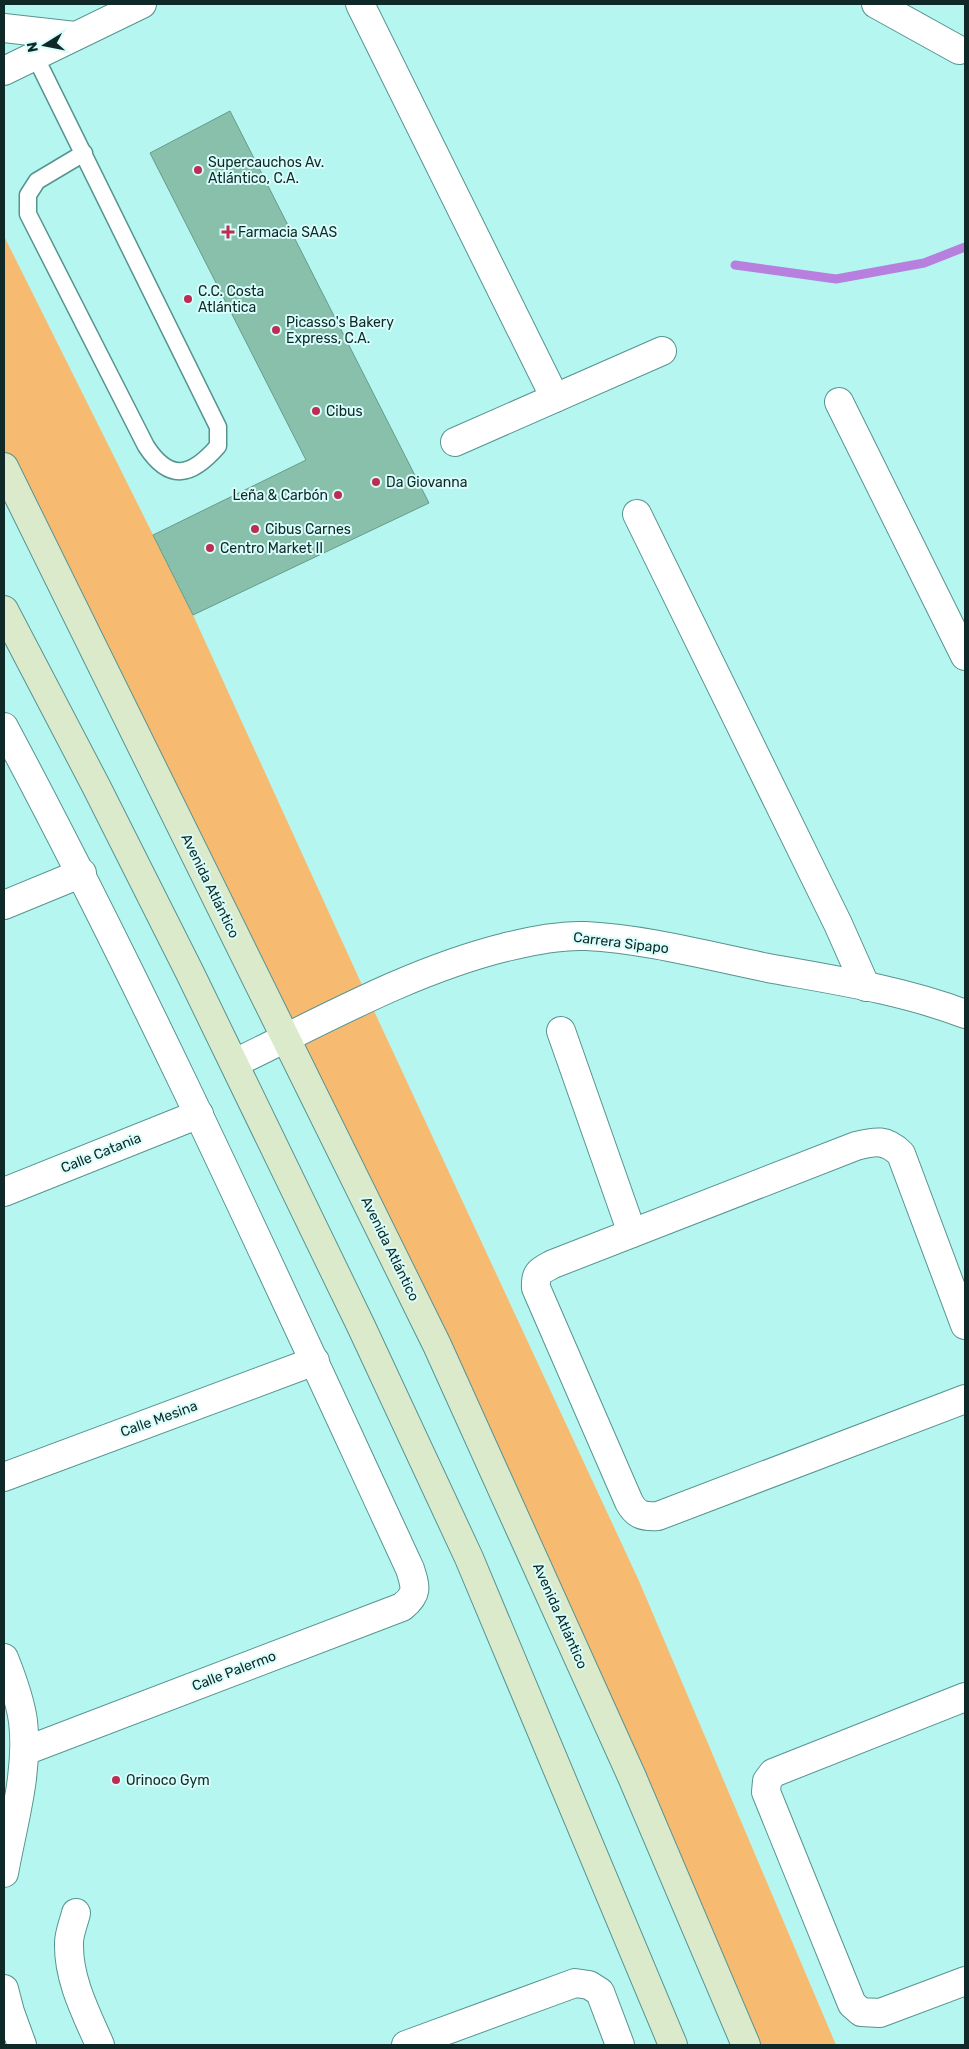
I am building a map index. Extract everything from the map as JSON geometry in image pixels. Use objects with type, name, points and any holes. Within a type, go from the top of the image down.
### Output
[{"type":"main road","name":"Avenida Atlántico","points":[[4,466],[437,1345],[632,1777],[746,2045]]},
{"type":"main road","points":[[4,610],[96,786],[235,1063],[361,1326],[469,1558],[673,2045]]},
{"type":"street","points":[[4,71],[142,4]]},
{"type":"street","points":[[360,4],[555,398]]},
{"type":"street","points":[[876,4],[959,50]]},
{"type":"street","points":[[4,28],[75,36]]},
{"type":"street","points":[[455,442],[662,351]]},
{"type":"street","points":[[839,402],[965,656]]},
{"type":"street","points":[[637,514],[838,924],[866,987]]},
{"type":"street","name":"Calle Palermo","points":[[4,727],[82,873],[199,1114],[315,1361],[410,1569],[415,1586],[412,1598],[402,1607],[25,1751]]},
{"type":"street","points":[[4,905],[82,873]]},
{"type":"street","name":"Carrera Sipapo","points":[[235,1063],[405,980],[488,952],[558,937],[587,936],[642,943],[907,995],[965,1014]]},
{"type":"street","points":[[561,1031],[632,1233]]},
{"type":"street","name":"Calle Catania","points":[[4,1192],[199,1114]]},
{"type":"street","points":[[965,1325],[901,1154],[893,1146],[883,1142],[872,1142],[856,1146],[632,1233],[553,1264],[541,1271],[536,1278],[536,1288],[635,1512],[646,1516],[658,1516],[965,1399]]},
{"type":"street","name":"Calle Mesina","points":[[4,1477],[315,1361]]},
{"type":"street","points":[[4,1658],[14,1683],[23,1719],[25,1751],[21,1788],[4,1873]]},
{"type":"street","points":[[965,1697],[773,1773],[767,1781],[766,1792],[852,2004],[860,2012],[880,2013],[965,1981]]},
{"type":"street","points":[[76,1913],[69,1941],[71,1964],[76,1989],[100,2045]]},
{"type":"street","points":[[406,2045],[575,1983],[589,1984],[600,1992],[620,2045]]},
{"type":"street","points":[[4,1989],[22,2045]]},
{"type":"lane","points":[[35,56],[84,153],[218,427],[218,446],[206,460],[188,470],[170,471],[156,461],[146,446],[28,214],[28,194],[37,181],[84,153]]},
{"type":"shaded area","points":[[4,236],[193,615],[368,998],[639,1581],[836,2045],[746,2045],[632,1777],[4,467]]},
{"type":"building","points":[[230,111],[429,503],[193,615],[153,535],[306,460],[150,153]]},
{"type":"waterway","points":[[735,265],[836,279],[924,263],[965,247]]},
{"type":"place","name":"Supercauchos Av. Atlántico, C.A.","points":[[198,170]]},
{"type":"place","name":"Farmacia SAAS","points":[[228,232]]},
{"type":"place","name":"C.C. Costa Atlántica","points":[[188,299]]},
{"type":"place","name":"Picasso's Bakery Express, C.A.","points":[[276,330]]},
{"type":"place","name":"Cibus","points":[[316,411]]},
{"type":"place","name":"Da Giovanna","points":[[376,482]]},
{"type":"place","name":"Leña & Carbón","points":[[338,495]]},
{"type":"place","name":"Cibus Carnes","points":[[255,529]]},
{"type":"place","name":"Centro Market II","points":[[210,548]]},
{"type":"place","name":"Orinoco Gym","points":[[116,1780]]}]
